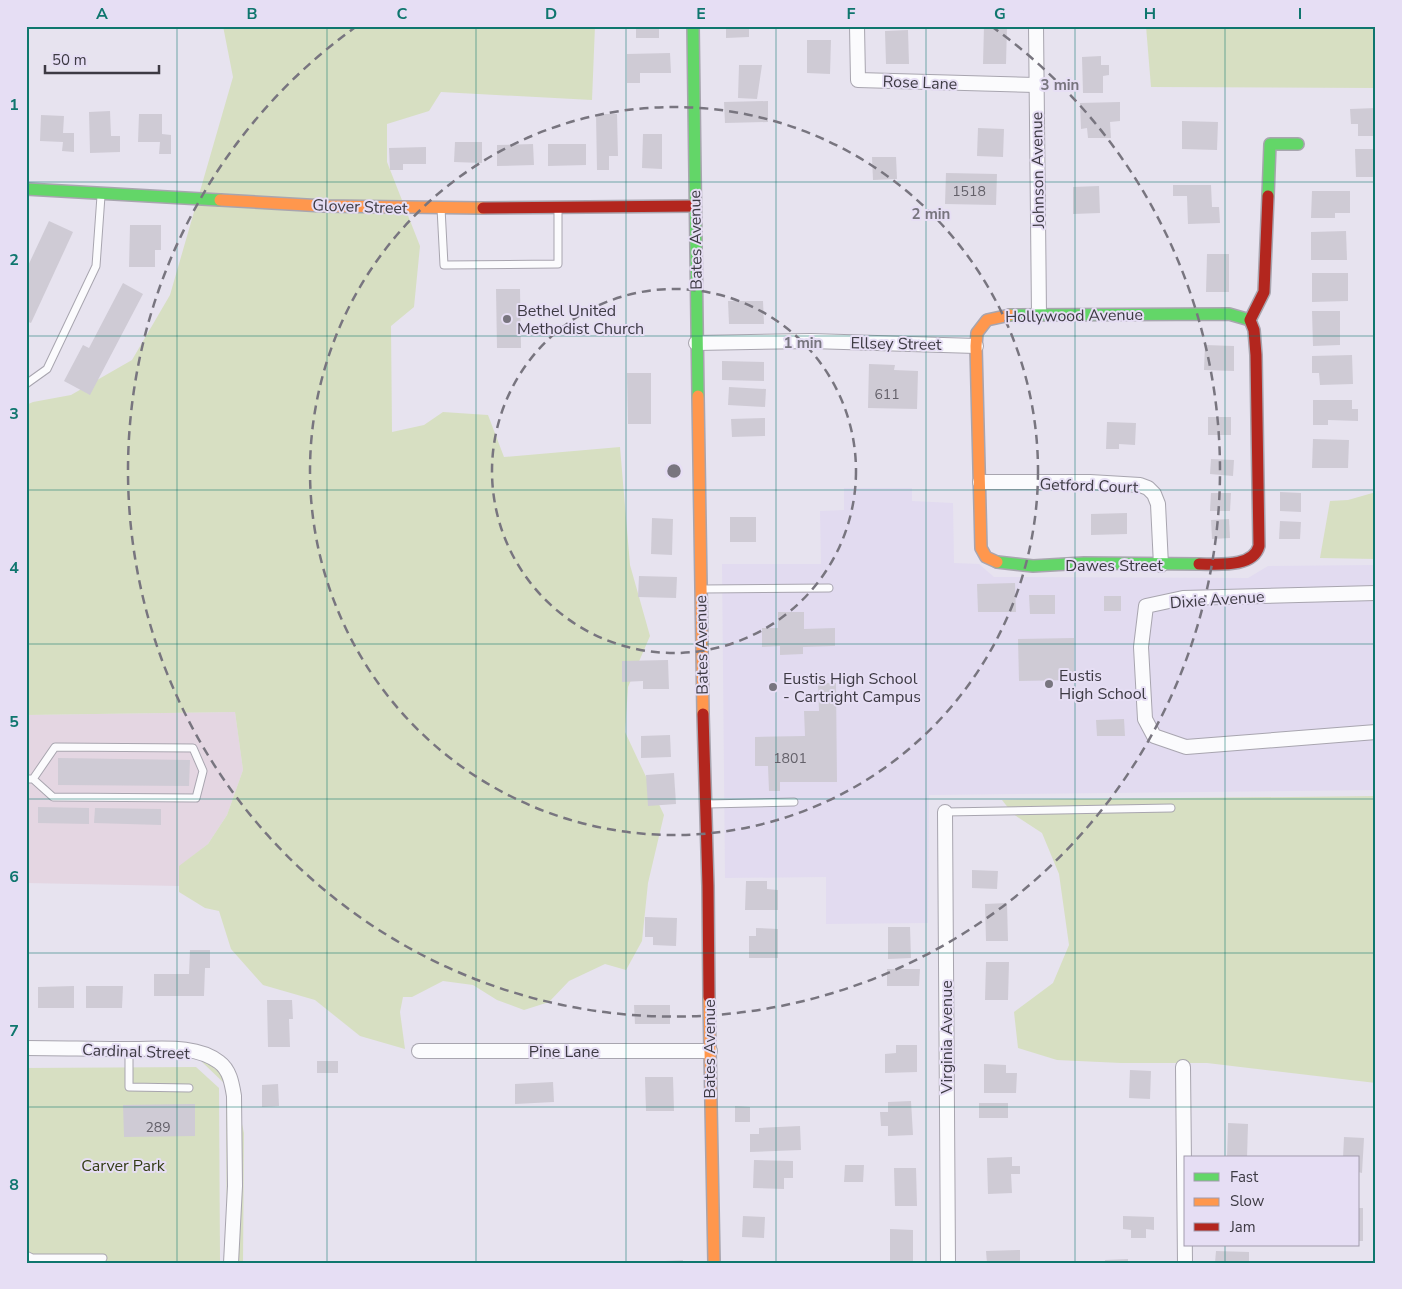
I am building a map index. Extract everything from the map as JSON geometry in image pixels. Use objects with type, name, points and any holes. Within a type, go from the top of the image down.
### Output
[{"type":"street","name":"Bates Avenue","points":[[692,26],[700,589],[714,1263]]},
{"type":"street","name":"Rose Lane","points":[[857,26],[858,80],[1036,85]]},
{"type":"street","name":"Johnson Avenue","points":[[1036,26],[1039,314]]},
{"type":"street","points":[[1250,320],[1264,292],[1270,144],[1298,144]]},
{"type":"street","name":"Glover Street","points":[[26,189],[324,206],[558,209],[695,206]]},
{"type":"street","name":"Hollywood Avenue","points":[[984,554],[981,548],[979,525],[980,482],[976,346],[977,333],[987,320],[1007,315],[1039,314],[1229,314],[1250,320]]},
{"type":"street","name":"Dawes Street","points":[[984,554],[995,562],[1033,566],[1084,563],[1226,564],[1247,560],[1257,553],[1259,546],[1256,355],[1254,330],[1250,320]]},
{"type":"street","name":"Ellsey Street","points":[[696,343],[810,341],[976,346]]},
{"type":"street","name":"Getford Court","points":[[980,482],[1090,482],[1140,485],[1148,488],[1154,494],[1158,504],[1161,565]]},
{"type":"street","name":"Dixie Avenue","points":[[1376,593],[1183,598],[1146,606],[1142,647],[1145,719],[1154,736],[1186,747],[1376,732]]},
{"type":"street","name":"Virginia Avenue","points":[[945,812],[948,1263]]},
{"type":"street","name":"Cardinal Street","points":[[26,1048],[129,1050],[160,1048],[192,1051],[211,1057],[227,1070],[232,1082],[234,1096],[235,1186],[231,1263]]},
{"type":"street","name":"Pine Lane","points":[[419,1052],[710,1052]]},
{"type":"street","points":[[1183,1067],[1184,1263]]},
{"type":"lane","points":[[26,384],[47,369],[96,266],[101,193]]},
{"type":"lane","points":[[441,208],[444,264],[558,264],[558,209]]},
{"type":"lane","points":[[700,589],[829,588]]},
{"type":"lane","points":[[56,747],[193,748],[203,771],[196,798],[54,797],[30,779],[56,747]]},
{"type":"lane","points":[[705,804],[794,802]]},
{"type":"lane","points":[[945,812],[1171,808]]},
{"type":"lane","points":[[129,1050],[129,1086],[189,1088]]},
{"type":"lane","points":[[26,1255],[32,1258],[103,1258]]},
{"type":"shaded area","name":"Eustis High School","points":[[844,488],[912,488],[912,501],[953,503],[954,563],[979,564],[994,577],[1248,578],[1268,566],[1376,565],[1376,790],[929,795],[928,923],[826,924],[826,877],[725,878],[722,564],[821,564],[820,511],[844,510]]},
{"type":"shaded area","points":[[235,712],[243,770],[227,815],[208,844],[180,866],[179,886],[26,883],[26,715]]},
{"type":"green space","points":[[223,26],[595,26],[592,100],[441,92],[429,111],[387,124],[387,162],[420,246],[414,307],[391,326],[392,432],[424,425],[443,412],[488,415],[504,457],[620,447],[630,565],[650,636],[628,687],[625,732],[664,815],[648,883],[642,941],[626,970],[605,964],[569,981],[549,1002],[524,1010],[497,1000],[473,985],[443,981],[412,997],[403,997],[400,1012],[405,1049],[360,1036],[315,1000],[263,985],[231,949],[219,911],[205,908],[179,892],[179,866],[208,844],[227,815],[243,770],[235,712],[26,715],[26,405],[71,395],[132,360],[170,295],[233,77]]},
{"type":"green space","points":[[1146,26],[1376,26],[1376,88],[1151,87]]},
{"type":"green space","points":[[1376,492],[1376,559],[1320,558],[1330,501],[1348,500]]},
{"type":"green space","points":[[1376,796],[1376,1083],[1207,1063],[1121,1063],[1057,1060],[1018,1048],[1014,1012],[1053,983],[1069,945],[1059,874],[1042,833],[1013,814],[1002,800]]},
{"type":"green space","points":[[202,1062],[208,1063],[233,1084],[244,1133],[243,1263],[227,1263],[226,1088],[224,1083]]},
{"type":"green space","name":"Carver Park","points":[[196,1067],[219,1088],[220,1263],[26,1263],[26,1068]]},
{"type":"building","points":[[636,26],[659,26],[659,38],[636,38]]},
{"type":"building","points":[[726,26],[749,26],[749,37],[726,38]]},
{"type":"building","points":[[984,26],[1007,26],[1006,64],[983,64]]},
{"type":"building","points":[[1077,26],[1105,26],[1105,28],[1077,29]]},
{"type":"building","points":[[908,30],[909,64],[886,64],[885,31]]},
{"type":"building","points":[[807,40],[831,40],[830,74],[807,73]]},
{"type":"building","points":[[670,53],[671,73],[640,73],[640,83],[627,83],[627,54]]},
{"type":"building","points":[[1101,56],[1101,65],[1109,65],[1109,75],[1103,76],[1103,93],[1083,93],[1082,57]]},
{"type":"building","points":[[739,65],[762,65],[757,99],[738,98]]},
{"type":"building","points":[[768,101],[768,122],[725,123],[724,102]]},
{"type":"building","points":[[1120,102],[1120,121],[1110,122],[1111,138],[1088,138],[1087,128],[1081,129],[1080,103]]},
{"type":"building","points":[[1376,108],[1376,136],[1358,136],[1358,124],[1351,124],[1350,109]]},
{"type":"building","points":[[110,111],[111,136],[120,136],[120,152],[90,153],[89,112]]},
{"type":"building","points":[[139,114],[162,114],[162,134],[171,135],[171,154],[159,154],[160,142],[138,142]]},
{"type":"building","points":[[596,114],[617,114],[618,156],[609,156],[609,170],[597,170]]},
{"type":"building","points":[[41,115],[64,116],[63,133],[74,133],[74,152],[62,151],[63,142],[40,141]]},
{"type":"building","points":[[1182,121],[1218,122],[1217,150],[1182,149]]},
{"type":"building","points":[[978,128],[1004,129],[1003,157],[977,156]]},
{"type":"building","points":[[643,134],[662,134],[662,169],[642,168]]},
{"type":"building","points":[[455,142],[482,142],[482,163],[454,162]]},
{"type":"building","points":[[533,144],[534,165],[497,166],[497,145]]},
{"type":"building","points":[[548,144],[586,144],[586,165],[548,166]]},
{"type":"building","points":[[426,147],[426,164],[403,164],[403,170],[390,170],[389,148]]},
{"type":"building","points":[[1355,149],[1376,149],[1376,177],[1356,177]]},
{"type":"building","points":[[872,157],[896,157],[897,179],[873,180]]},
{"type":"building","points":[[946,173],[997,174],[996,205],[945,204]]},
{"type":"building","points":[[1173,185],[1211,185],[1212,207],[1219,207],[1220,223],[1188,224],[1187,196],[1173,196]]},
{"type":"building","points":[[1099,186],[1100,213],[1073,214],[1073,187]]},
{"type":"building","points":[[1312,191],[1350,191],[1350,213],[1335,213],[1335,218],[1311,218]]},
{"type":"building","points":[[49,221],[73,232],[31,323],[26,321],[26,270]]},
{"type":"building","points":[[130,225],[161,225],[161,250],[155,250],[155,267],[129,267]]},
{"type":"building","points":[[1346,231],[1347,260],[1311,260],[1311,232]]},
{"type":"building","points":[[1207,254],[1229,254],[1229,292],[1206,292]]},
{"type":"building","points":[[1312,273],[1348,273],[1348,301],[1312,302]]},
{"type":"building","points":[[123,283],[143,294],[90,395],[64,381],[83,345],[89,348]]},
{"type":"building","points":[[496,289],[520,289],[521,348],[497,348]]},
{"type":"building","points":[[728,301],[763,301],[764,324],[729,324]]},
{"type":"building","points":[[1312,311],[1340,311],[1340,345],[1313,346]]},
{"type":"building","points":[[1205,345],[1234,346],[1234,371],[1204,370]]},
{"type":"building","points":[[1352,355],[1353,384],[1320,385],[1319,373],[1312,373],[1312,356]]},
{"type":"building","points":[[722,361],[764,362],[764,381],[722,380]]},
{"type":"building","points":[[869,364],[895,365],[894,370],[918,371],[917,409],[868,408]]},
{"type":"building","points":[[627,373],[651,373],[651,424],[628,424]]},
{"type":"building","points":[[729,387],[766,389],[765,407],[728,405]]},
{"type":"building","points":[[1313,400],[1352,400],[1352,409],[1358,409],[1358,421],[1328,420],[1328,425],[1313,425]]},
{"type":"building","points":[[1208,417],[1231,417],[1231,435],[1208,435]]},
{"type":"building","points":[[765,418],[765,436],[732,437],[731,419]]},
{"type":"building","points":[[1107,422],[1136,423],[1135,445],[1119,444],[1119,449],[1106,449]]},
{"type":"building","points":[[1313,439],[1349,440],[1348,468],[1312,468]]},
{"type":"building","points":[[1211,459],[1234,460],[1233,476],[1210,474]]},
{"type":"building","points":[[1280,492],[1301,493],[1301,512],[1280,511]]},
{"type":"building","points":[[1211,493],[1231,493],[1230,511],[1210,511]]},
{"type":"building","points":[[1127,513],[1127,534],[1091,535],[1091,514]]},
{"type":"building","points":[[730,517],[756,517],[756,542],[730,542]]},
{"type":"building","points":[[652,518],[673,519],[672,555],[651,554]]},
{"type":"building","points":[[1229,519],[1230,538],[1212,539],[1211,520]]},
{"type":"building","points":[[1280,521],[1301,522],[1300,539],[1279,539]]},
{"type":"building","points":[[639,576],[677,577],[676,598],[638,597]]},
{"type":"building","points":[[1015,583],[1016,612],[978,612],[977,584]]},
{"type":"building","points":[[1029,595],[1055,595],[1055,614],[1030,614]]},
{"type":"building","points":[[1104,596],[1121,596],[1121,611],[1104,611]]},
{"type":"building","points":[[778,612],[804,612],[804,629],[835,628],[835,646],[803,647],[803,654],[780,655],[780,646],[762,647],[762,628],[778,628]]},
{"type":"building","points":[[1074,638],[1074,680],[1019,681],[1018,639]]},
{"type":"building","points":[[668,660],[669,689],[643,689],[643,681],[622,682],[622,661]]},
{"type":"building","points":[[818,683],[836,683],[837,782],[780,782],[780,791],[769,791],[768,766],[755,766],[755,737],[805,736],[804,711],[819,711]]},
{"type":"building","points":[[1124,719],[1125,736],[1097,736],[1096,720]]},
{"type":"building","points":[[670,735],[671,757],[641,758],[641,736]]},
{"type":"building","points":[[58,758],[190,760],[189,786],[58,785]]},
{"type":"building","points":[[674,773],[676,804],[648,806],[646,775]]},
{"type":"building","points":[[38,807],[89,808],[89,824],[38,823]]},
{"type":"building","points":[[95,808],[161,809],[161,825],[94,823]]},
{"type":"building","points":[[972,870],[998,871],[997,889],[972,888]]},
{"type":"building","points":[[746,881],[767,881],[767,889],[778,890],[778,910],[745,910]]},
{"type":"building","points":[[1007,903],[1008,941],[986,941],[985,904]]},
{"type":"building","points":[[645,917],[677,918],[676,946],[653,945],[653,937],[645,937]]},
{"type":"building","points":[[888,927],[910,927],[911,958],[888,959]]},
{"type":"building","points":[[756,928],[778,929],[778,958],[749,958],[749,936],[756,936]]},
{"type":"building","points":[[190,950],[210,950],[210,968],[205,968],[204,996],[154,996],[154,974],[189,974]]},
{"type":"building","points":[[986,962],[1009,962],[1008,1000],[985,1000]]},
{"type":"building","points":[[887,969],[920,969],[919,986],[887,986]]},
{"type":"building","points":[[74,986],[74,1008],[38,1008],[38,987]]},
{"type":"building","points":[[86,986],[123,986],[122,1008],[86,1008]]},
{"type":"building","points":[[267,1000],[292,1000],[293,1019],[289,1019],[290,1047],[268,1047]]},
{"type":"building","points":[[634,1005],[670,1005],[670,1024],[635,1024]]},
{"type":"building","points":[[896,1045],[917,1045],[917,1072],[885,1073],[885,1054],[896,1053]]},
{"type":"building","points":[[317,1061],[338,1061],[338,1073],[317,1073]]},
{"type":"building","points":[[984,1064],[1006,1065],[1006,1073],[1017,1073],[1016,1093],[984,1093]]},
{"type":"building","points":[[1130,1070],[1151,1071],[1150,1099],[1129,1098]]},
{"type":"building","points":[[645,1077],[673,1077],[674,1111],[646,1111]]},
{"type":"building","points":[[553,1082],[554,1102],[515,1104],[515,1084]]},
{"type":"building","points":[[278,1084],[279,1106],[262,1107],[262,1085]]},
{"type":"building","points":[[911,1101],[913,1135],[888,1136],[888,1126],[881,1126],[880,1112],[888,1112],[888,1102]]},
{"type":"building","points":[[979,1103],[1008,1103],[1008,1118],[979,1118]]},
{"type":"building","points":[[195,1104],[195,1136],[124,1137],[123,1105]]},
{"type":"building","points":[[735,1106],[750,1107],[750,1122],[735,1122]]},
{"type":"building","points":[[1228,1123],[1248,1124],[1247,1156],[1227,1156]]},
{"type":"building","points":[[800,1126],[801,1150],[750,1152],[750,1134],[759,1134],[759,1128]]},
{"type":"building","points":[[1344,1137],[1364,1138],[1362,1173],[1360,1172],[1360,1156],[1343,1156]]},
{"type":"building","points":[[1012,1157],[1012,1166],[1020,1166],[1020,1174],[1011,1174],[1012,1193],[988,1194],[987,1158]]},
{"type":"building","points":[[754,1160],[793,1161],[793,1178],[784,1178],[784,1189],[753,1188]]},
{"type":"building","points":[[845,1165],[864,1165],[863,1182],[844,1182]]},
{"type":"building","points":[[894,1168],[916,1168],[917,1206],[895,1206]]},
{"type":"building","points":[[1360,1208],[1363,1208],[1363,1241],[1360,1241]]},
{"type":"building","points":[[743,1216],[765,1217],[764,1238],[742,1237]]},
{"type":"building","points":[[1123,1216],[1154,1217],[1154,1230],[1146,1229],[1146,1238],[1131,1238],[1131,1230],[1123,1229]]},
{"type":"building","points":[[890,1229],[913,1230],[913,1262],[890,1262]]},
{"type":"building","points":[[1020,1250],[1020,1263],[987,1263],[986,1251]]},
{"type":"building","points":[[1216,1251],[1249,1252],[1249,1263],[1215,1263]]},
{"type":"building","points":[[1128,1259],[1128,1263],[1105,1263],[1105,1260]]},
{"type":"building","points":[[683,1260],[683,1263],[665,1263],[665,1261]]},
{"type":"traffic: fast","points":[[693,26],[698,396]]},
{"type":"traffic: fast","points":[[1268,196],[1270,144],[1298,144]]},
{"type":"traffic: fast","points":[[26,189],[220,200]]},
{"type":"traffic: fast","points":[[1010,315],[1229,314],[1250,320]]},
{"type":"traffic: fast","points":[[997,562],[1033,566],[1084,563],[1199,564]]},
{"type":"traffic: slow","points":[[220,200],[324,206],[483,208]]},
{"type":"traffic: slow","points":[[997,562],[986,557],[981,548],[976,346],[977,333],[987,320],[1010,315]]},
{"type":"traffic: slow","points":[[698,396],[703,714]]},
{"type":"traffic: slow","points":[[709,997],[714,1263]]},
{"type":"traffic: jam","points":[[1199,564],[1225,564],[1242,561],[1250,558],[1259,546],[1256,355],[1254,330],[1250,320],[1264,292],[1268,196]]},
{"type":"traffic: jam","points":[[483,208],[695,206]]},
{"type":"traffic: jam","points":[[703,714],[709,997]]},
{"type":"place","name":"Bethel United Methodist Church","points":[[507,319]]},
{"type":"place","name":"Eustis High School","points":[[1049,684]]},
{"type":"place","name":"Eustis High School - Cartright Campus","points":[[773,687]]}]
